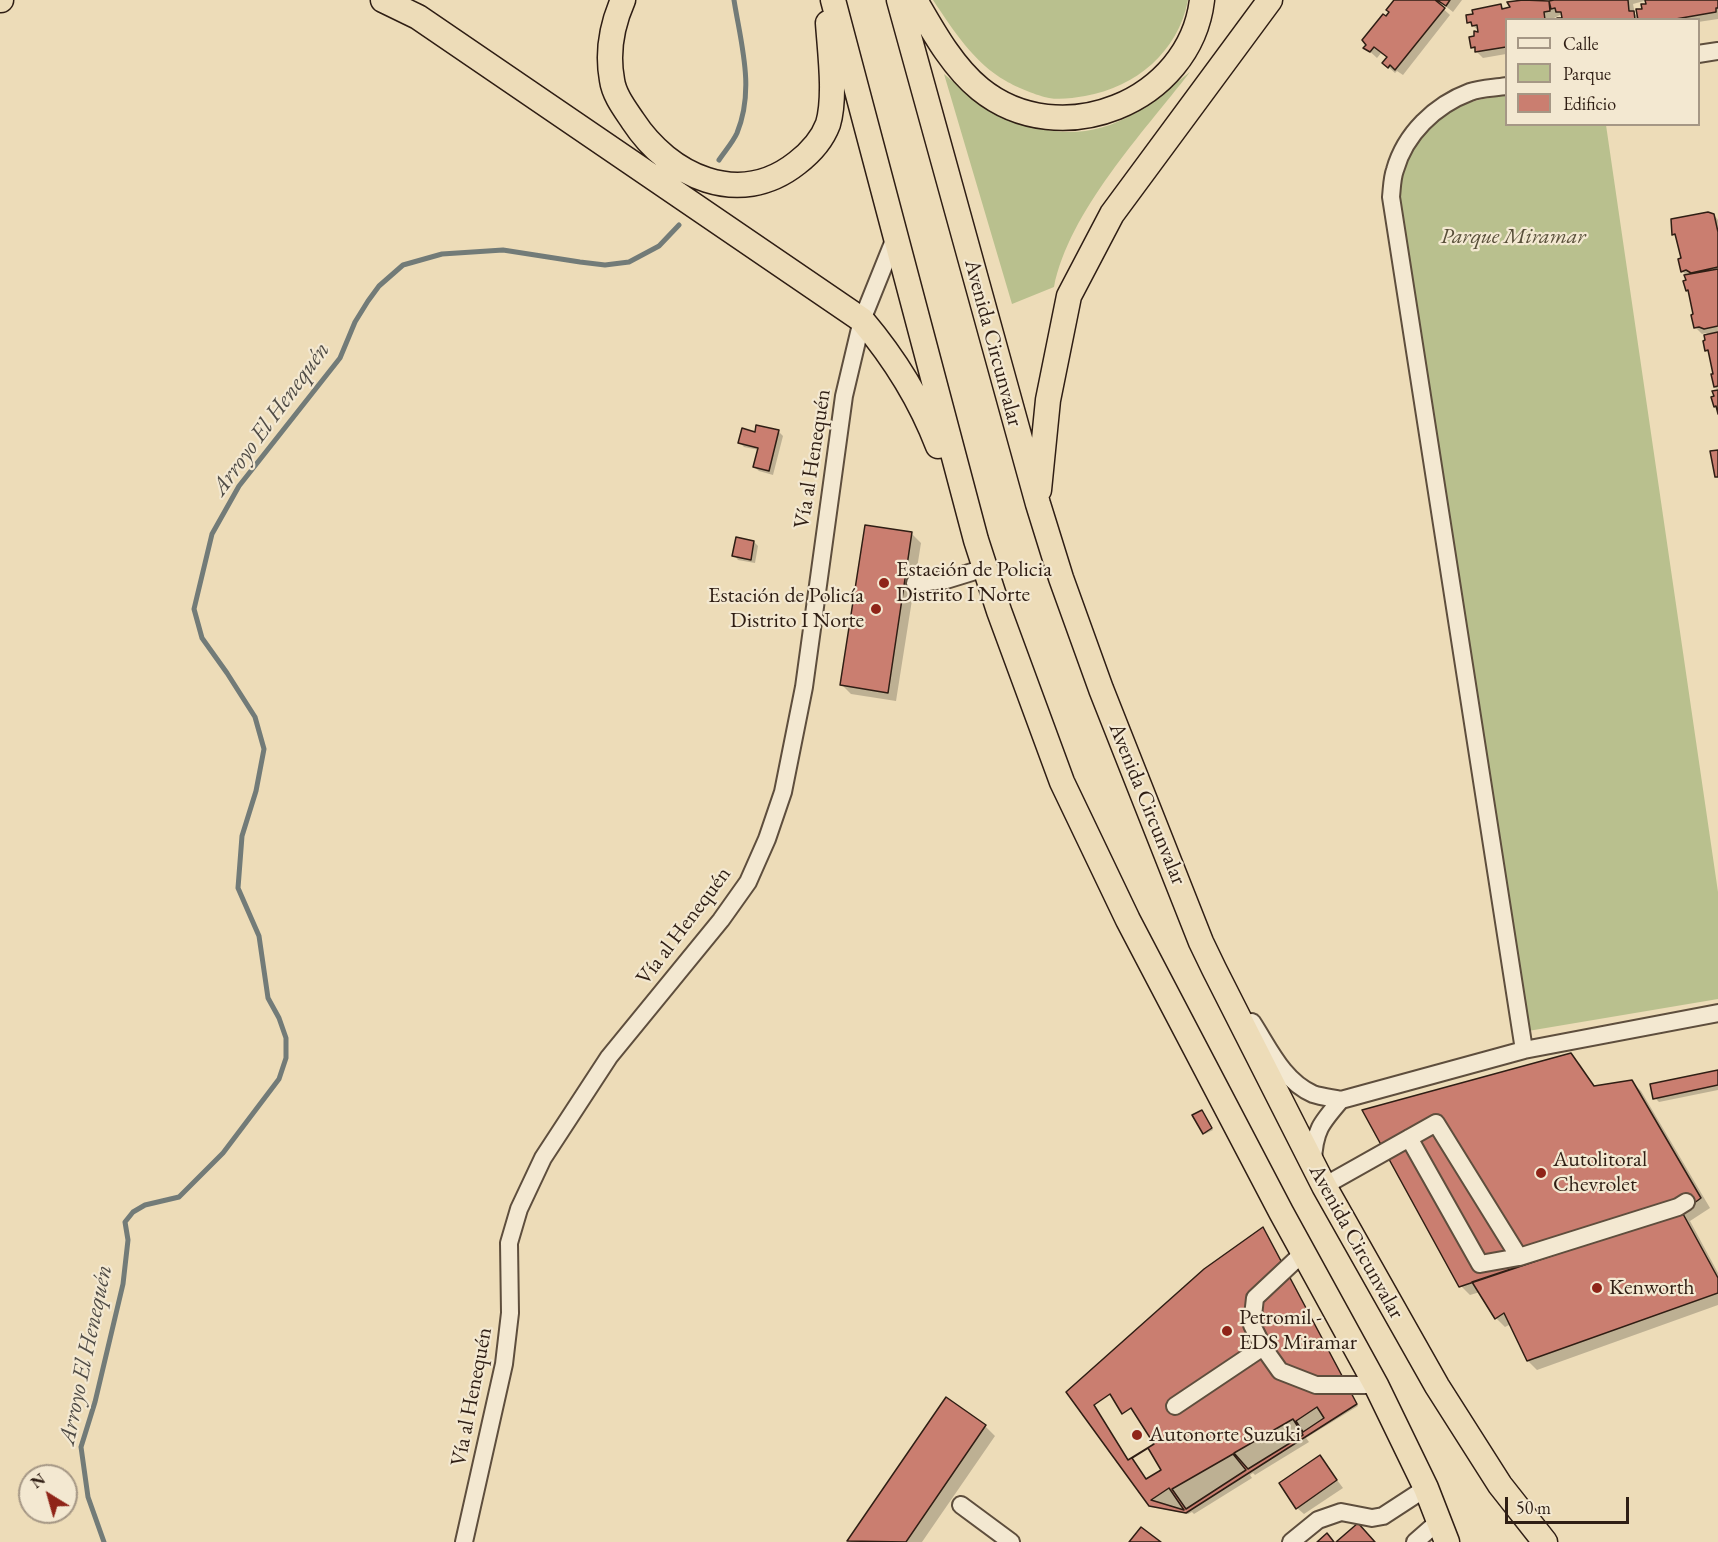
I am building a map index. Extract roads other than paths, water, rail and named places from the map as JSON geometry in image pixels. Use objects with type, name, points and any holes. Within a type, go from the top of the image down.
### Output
[{"type":"highway","points":[[383,0],[418,17],[862,320],[887,350],[915,394],[976,540]]},
{"type":"highway","points":[[623,0],[614,25],[610,49],[612,82],[623,105],[637,127],[668,160],[695,177],[709,182],[736,184],[760,182],[790,168],[809,154],[823,136],[828,122],[831,75],[827,0]]},
{"type":"highway","points":[[833,0],[976,540],[1062,782],[1128,920],[1303,1253],[1376,1385],[1426,1488],[1443,1532]]},
{"type":"highway","name":"Avenida Circunvalar","points":[[899,0],[1038,504],[1101,689],[1201,942],[1318,1177],[1437,1386],[1500,1485],[1545,1542]]},
{"type":"highway","points":[[915,0],[947,52],[980,89],[1016,109],[1046,118],[1072,118],[1118,108],[1154,87],[1169,73],[1192,38],[1202,0]]},
{"type":"highway","points":[[1038,504],[1048,400],[1070,296],[1112,214],[1270,0]]},
{"type":"street","points":[[1700,54],[1718,51]]},
{"type":"street","points":[[1505,86],[1471,92],[1447,103],[1423,122],[1405,144],[1394,171],[1391,197],[1524,1050]]},
{"type":"street","name":"Vía al Henequén","points":[[464,1542],[504,1364],[510,1313],[509,1243],[519,1209],[543,1158],[609,1057],[721,920],[748,882],[767,839],[783,792],[804,687],[843,396],[862,320],[895,238]]},
{"type":"street","points":[[915,583],[946,580],[985,568]]},
{"type":"street","points":[[1214,969],[1287,1076],[1315,1094],[1341,1100],[1524,1050],[1718,1013]]},
{"type":"street","points":[[1341,1100],[1319,1127],[1314,1142],[1318,1177],[1410,1138],[1436,1123],[1519,1257]]},
{"type":"street","points":[[1410,1138],[1480,1264],[1519,1257],[1686,1202]]},
{"type":"street","points":[[1303,1253],[1255,1298],[1252,1325],[1263,1347],[1280,1371],[1316,1385],[1376,1385]]},
{"type":"street","points":[[1174,1406],[1263,1347]]},
{"type":"street","points":[[1291,1542],[1318,1520],[1341,1512],[1372,1518],[1383,1516],[1426,1488]]},
{"type":"street","points":[[961,1505],[1011,1542]]},
{"type":"street","points":[[1415,1542],[1443,1532]]},
{"type":"waterway","points":[[719,160],[737,133],[745,100],[745,66],[734,0]]},
{"type":"waterway","name":"Arroyo El Henequén","points":[[104,1542],[88,1497],[81,1447],[95,1402],[123,1284],[128,1240],[125,1222],[133,1212],[145,1205],[179,1197],[223,1153],[279,1079],[286,1058],[286,1038],[279,1018],[268,998],[259,936],[238,888],[242,836],[256,791],[264,749],[255,717],[202,638],[194,609],[212,534],[239,486],[340,358],[355,322],[368,301],[379,286],[403,265],[442,254],[503,250],[605,265],[629,262],[659,246],[679,225]]},
{"type":"place","name":"Estación de Policia Distrito I Norte","points":[[884,583]]},
{"type":"place","name":"Estación de Policía Distrito I Norte","points":[[876,609]]},
{"type":"place","name":"Autolitoral Chevrolet","points":[[1541,1173]]},
{"type":"place","name":"Kenworth","points":[[1597,1288]]},
{"type":"place","name":"Petromil - EDS Miramar","points":[[1227,1331]]},
{"type":"place","name":"Autonorte Suzuki","points":[[1137,1435]]},
{"type":"park label","name":"Parque Miramar","points":[[1513,237]]}]
